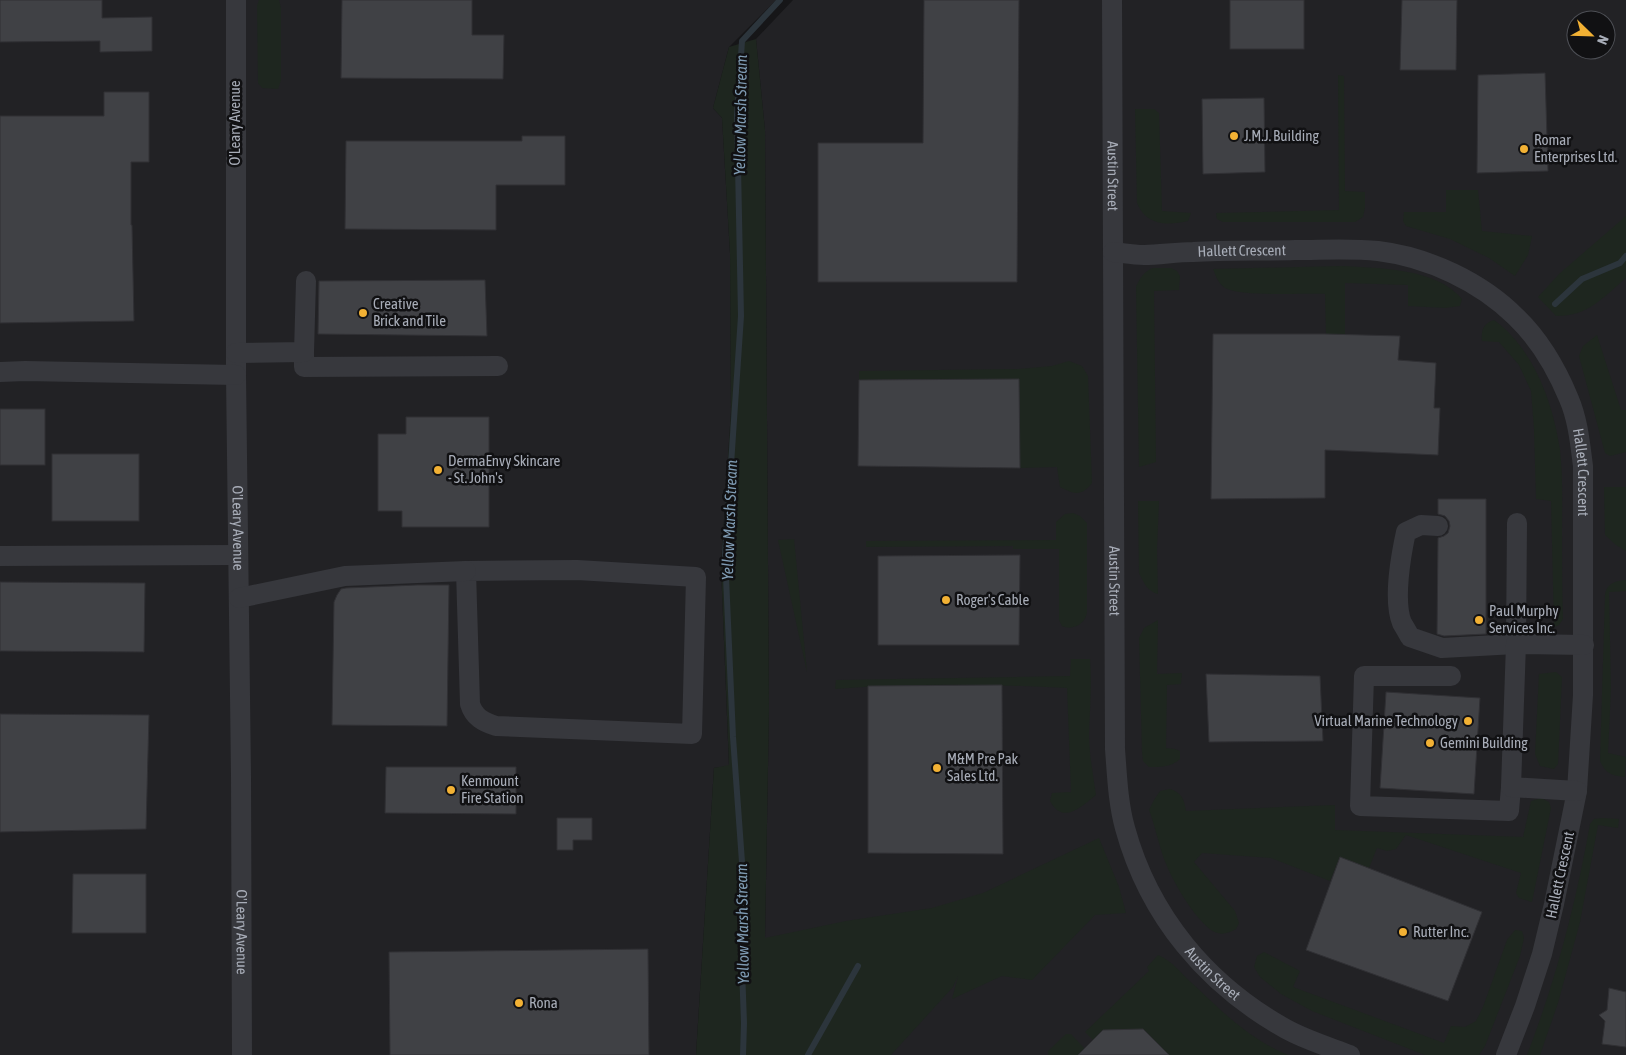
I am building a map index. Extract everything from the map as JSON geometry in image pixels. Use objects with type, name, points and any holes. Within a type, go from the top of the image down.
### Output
[{"type":"street","name":"O'Leary Avenue","points":[[236,0],[237,555],[239,598],[242,1055]]},
{"type":"street","name":"Austin Street","points":[[1112,0],[1115,749],[1119,798],[1124,828],[1151,894],[1168,924],[1190,952],[1215,977],[1251,1006],[1288,1030],[1350,1055]]},
{"type":"street","name":"Hallett Crescent","points":[[1113,252],[1144,255],[1205,251],[1348,250],[1378,251],[1407,256],[1464,279],[1492,296],[1516,317],[1537,341],[1569,399],[1579,434],[1583,466],[1584,645],[1577,791],[1542,954],[1526,1006],[1506,1055]]},
{"type":"street","points":[[306,281],[304,367],[498,366]]},
{"type":"street","points":[[236,353],[304,352]]},
{"type":"street","points":[[0,372],[236,375]]},
{"type":"street","points":[[1451,676],[1364,676],[1360,806],[1509,811],[1512,787],[1516,644],[1517,524]]},
{"type":"street","points":[[1438,526],[1421,526],[1406,532],[1399,563],[1399,602],[1402,622],[1410,637],[1442,648],[1516,644],[1584,645]]},
{"type":"street","points":[[0,556],[237,555]]},
{"type":"street","points":[[239,598],[345,576],[466,571],[577,570],[696,577],[692,734],[506,726],[485,722],[478,718],[472,712],[470,704],[466,571]]},
{"type":"street","points":[[1512,787],[1577,791]]},
{"type":"shaded area","points":[[0,0],[776,0],[729,47],[713,108],[722,118],[730,253],[731,411],[721,566],[729,766],[714,768],[696,1055],[0,1055]]},
{"type":"shaded area","points":[[259,0],[279,0],[281,8],[281,80],[278,89],[262,88],[258,83],[257,6]]},
{"type":"shaded area","points":[[793,0],[1626,0],[1626,1055],[886,1055],[765,938],[769,709],[765,130],[756,39]]},
{"type":"shaded area","points":[[756,39],[765,130],[769,709],[765,938],[846,921],[932,908],[983,893],[1099,838],[1119,887],[1126,913],[1095,915],[1032,980],[1002,976],[952,999],[958,976],[953,987],[891,1055],[696,1055],[714,768],[729,765],[721,566],[731,411],[730,253],[722,118],[713,108],[729,47]]},
{"type":"shaded area","points":[[1338,75],[1344,76],[1345,191],[1365,192],[1363,217],[1355,222],[1223,222],[1217,219],[1216,213],[1339,210]]},
{"type":"shaded area","points":[[1135,109],[1154,109],[1159,113],[1162,211],[1191,213],[1188,221],[1165,223],[1151,220],[1137,203]]},
{"type":"shaded area","points":[[1446,190],[1478,190],[1482,231],[1532,236],[1528,255],[1515,276],[1489,258],[1450,239],[1406,226],[1403,221],[1404,212],[1446,212]]},
{"type":"shaded area","points":[[1626,216],[1626,278],[1602,299],[1586,309],[1577,313],[1556,316],[1538,297],[1559,274]]},
{"type":"shaded area","points":[[1341,266],[1389,269],[1422,275],[1451,289],[1462,299],[1460,306],[1445,308],[1408,306],[1408,285],[1345,283],[1345,334],[1326,334],[1325,294],[1258,294],[1233,291],[1221,284],[1213,269]]},
{"type":"shaded area","points":[[1153,268],[1171,268],[1177,271],[1180,276],[1179,290],[1154,291],[1156,462],[1139,467],[1136,287],[1142,276]]},
{"type":"shaded area","points":[[1494,320],[1508,332],[1531,361],[1547,396],[1557,432],[1562,480],[1563,619],[1559,625],[1554,627],[1551,501],[1536,499],[1531,391],[1519,365],[1499,342],[1482,341],[1484,328],[1487,323]]},
{"type":"shaded area","points":[[1597,335],[1621,410],[1626,410],[1626,452],[1610,456],[1605,453],[1579,356],[1583,346]]},
{"type":"shaded area","points":[[1069,361],[1082,366],[1088,376],[1092,483],[1084,491],[1077,493],[1060,487],[1057,467],[1020,468],[1019,379],[859,380],[859,371],[1019,369],[1052,366]]},
{"type":"shaded area","points":[[1604,487],[1626,487],[1626,551],[1605,535]]},
{"type":"shaded area","points":[[1138,501],[1159,501],[1158,594],[1148,589],[1139,573]]},
{"type":"shaded area","points":[[1073,513],[1080,516],[1087,523],[1087,612],[1081,623],[1070,628],[1062,626],[1059,620],[1059,549],[1013,549],[1013,546],[866,547],[866,541],[1056,540],[1056,522],[1065,514]]},
{"type":"shaded area","points":[[794,539],[807,672],[778,540]]},
{"type":"shaded area","points":[[1626,580],[1626,591],[1609,592],[1611,689],[1608,753],[1626,757],[1625,777],[1610,773],[1600,761],[1605,595],[1612,583]]},
{"type":"shaded area","points":[[1158,620],[1157,674],[1182,673],[1181,684],[1167,685],[1166,748],[1180,751],[1180,759],[1177,762],[1162,767],[1149,767],[1143,761],[1142,752],[1139,638],[1144,628]]},
{"type":"shaded area","points":[[1071,659],[1090,659],[1089,741],[1096,795],[1072,812],[1066,813],[1055,808],[1050,801],[1052,793],[1071,792],[1067,688],[951,685],[835,689],[836,680],[1070,676]]},
{"type":"shaded area","points":[[1556,672],[1562,677],[1558,764],[1554,769],[1540,766],[1535,754],[1539,674]]},
{"type":"shaded area","points":[[1170,789],[1182,797],[1186,811],[1335,805],[1335,830],[1523,837],[1531,801],[1541,798],[1549,802],[1551,808],[1532,902],[1519,898],[1516,893],[1521,873],[1406,835],[1396,849],[1387,851],[1377,848],[1369,868],[1340,857],[1330,881],[1271,858],[1202,853],[1194,862],[1235,911],[1239,923],[1236,929],[1222,934],[1211,930],[1196,915],[1175,883],[1164,859],[1149,810],[1160,791]]},
{"type":"shaded area","points":[[1594,819],[1619,819],[1618,828],[1598,825],[1580,922],[1558,1003],[1540,1055],[1527,1055],[1564,941],[1590,824]]},
{"type":"shaded area","points":[[1515,930],[1522,931],[1524,938],[1520,956],[1485,1046],[1479,1055],[1425,1055],[1312,1011],[1281,994],[1260,977],[1254,967],[1257,956],[1264,952],[1300,971],[1293,987],[1444,1043],[1451,1026],[1465,1027],[1476,1021],[1483,1007],[1507,940]]},
{"type":"shaded area","points":[[1158,955],[1173,964],[1215,1005],[1250,1034],[1288,1055],[1169,1055],[1143,1029],[1103,1030],[1093,1040],[1085,1032],[1149,971],[1147,967]]},
{"type":"shaded area","points":[[1066,1034],[1071,1034],[1085,1049],[1078,1055],[1048,1055],[1048,1051]]},
{"type":"building","points":[[0,0],[102,0],[102,18],[152,17],[152,51],[100,52],[100,41],[0,42]]},
{"type":"building","points":[[342,0],[472,0],[472,35],[504,35],[503,79],[341,78]]},
{"type":"building","points":[[924,0],[1019,0],[1017,282],[818,282],[818,143],[923,143]]},
{"type":"building","points":[[1230,0],[1304,0],[1304,49],[1230,49]]},
{"type":"building","points":[[1402,0],[1457,0],[1456,70],[1400,70]]},
{"type":"building","points":[[1545,73],[1548,171],[1477,173],[1478,75]]},
{"type":"building","points":[[104,92],[149,92],[149,162],[131,162],[134,321],[0,323],[0,116],[104,116]]},
{"type":"building","name":"J.M.J. Building","points":[[1264,98],[1265,172],[1203,174],[1202,99]]},
{"type":"building","points":[[522,136],[565,136],[565,185],[496,185],[496,230],[345,229],[346,141],[522,141]]},
{"type":"building","points":[[485,280],[487,336],[318,334],[319,281]]},
{"type":"building","points":[[1213,334],[1400,336],[1398,360],[1436,363],[1434,408],[1440,408],[1438,455],[1325,450],[1325,498],[1211,499]]},
{"type":"building","points":[[1019,379],[1020,468],[858,466],[859,380]]},
{"type":"building","points":[[0,409],[45,409],[45,465],[0,465]]},
{"type":"building","points":[[406,417],[489,417],[489,527],[402,527],[402,511],[378,511],[378,434],[406,434]]},
{"type":"building","points":[[52,454],[139,454],[139,521],[52,521]]},
{"type":"building","points":[[1438,499],[1486,499],[1486,634],[1444,636],[1437,634],[1438,538],[1448,533],[1450,526],[1445,516],[1438,514]]},
{"type":"building","points":[[1020,555],[1019,645],[878,645],[878,556]]},
{"type":"building","points":[[0,582],[145,583],[144,652],[0,651]]},
{"type":"building","points":[[449,585],[447,726],[332,725],[334,602],[337,595],[341,589],[346,588]]},
{"type":"building","points":[[1206,674],[1320,676],[1323,741],[1209,742]]},
{"type":"building","points":[[1002,685],[1003,854],[868,853],[868,686]]},
{"type":"building","name":"Gemini Building","points":[[1386,692],[1480,698],[1474,794],[1380,788]]},
{"type":"building","points":[[0,714],[149,715],[146,829],[0,832]]},
{"type":"building","name":"Kenmount Fire Station","points":[[386,767],[516,767],[516,814],[385,813]]},
{"type":"building","points":[[557,818],[592,818],[592,840],[573,840],[573,850],[557,850]]},
{"type":"building","points":[[1340,857],[1482,912],[1448,1001],[1306,950]]},
{"type":"building","points":[[73,874],[146,874],[146,933],[72,933]]},
{"type":"building","name":"Rona","points":[[648,949],[649,1055],[390,1055],[389,952]]},
{"type":"building","points":[[1609,988],[1626,992],[1626,1047],[1602,1044],[1605,1021],[1599,1015],[1607,1010]]},
{"type":"building","points":[[1143,1029],[1169,1055],[1078,1055],[1103,1030]]},
{"type":"waterway","name":"Yellow Marsh Stream","points":[[743,1055],[742,862],[733,737],[725,554],[741,316],[737,115],[742,41],[780,0]]},
{"type":"waterway","points":[[1555,304],[1582,279],[1620,263],[1626,256]]},
{"type":"waterway","points":[[808,1055],[858,966]]},
{"type":"place","name":"J.M.J. Building","points":[[1234,136]]},
{"type":"place","name":"Romar Enterprises Ltd.","points":[[1524,149]]},
{"type":"place","name":"Creative Brick and Tile","points":[[363,313]]},
{"type":"place","name":"DermaEnvy Skincare - St. John's","points":[[438,470]]},
{"type":"place","name":"Roger's Cable","points":[[946,600]]},
{"type":"place","name":"Paul Murphy Services Inc.","points":[[1479,620]]},
{"type":"place","name":"Virtual Marine Technology","points":[[1468,721]]},
{"type":"place","name":"Gemini Building","points":[[1430,743]]},
{"type":"place","name":"M&M Pre Pak Sales Ltd.","points":[[937,768]]},
{"type":"place","name":"Kenmount Fire Station","points":[[451,790]]},
{"type":"place","name":"Rutter Inc.","points":[[1403,932]]},
{"type":"place","name":"Rona","points":[[519,1003]]}]
